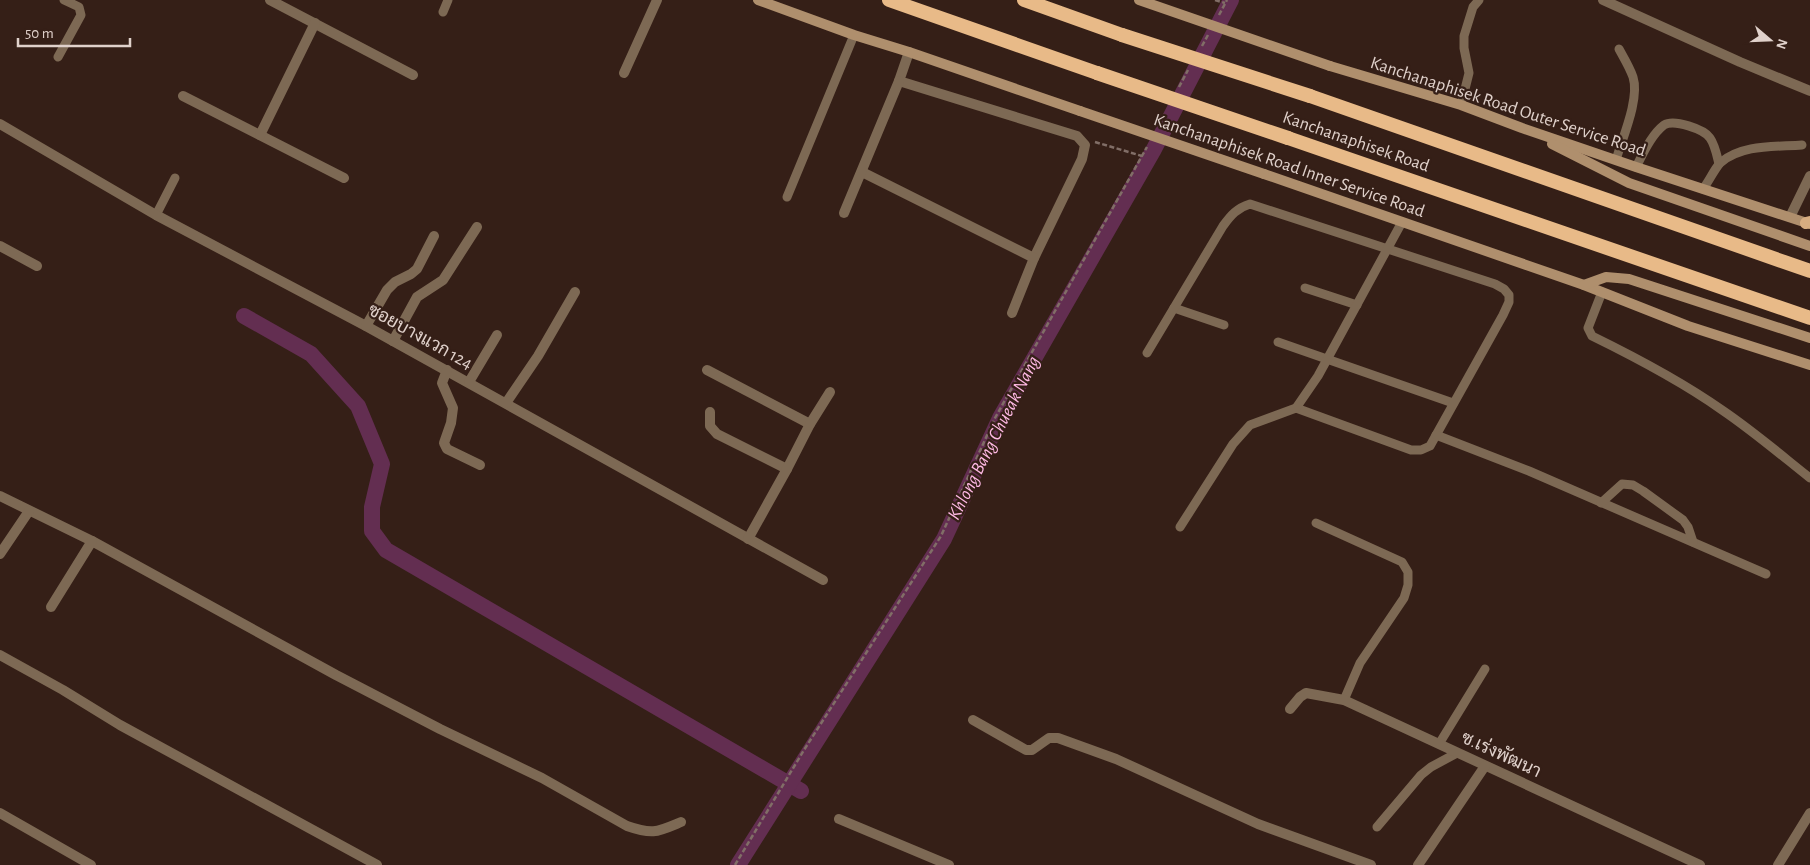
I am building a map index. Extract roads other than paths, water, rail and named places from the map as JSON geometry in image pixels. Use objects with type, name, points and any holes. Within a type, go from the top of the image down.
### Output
[{"type":"highway","name":"Kanchanaphisek Road","points":[[890,0],[1810,318]]},
{"type":"highway","name":"Kanchanaphisek Road","points":[[1024,0],[1122,35],[1310,96],[1810,271]]},
{"type":"main road","name":"Kanchanaphisek Road Inner Service Road","points":[[758,0],[854,35],[909,52],[1584,285],[1688,326],[1810,365]]},
{"type":"main road","name":"Kanchanaphisek Road Outer Service Road","points":[[1139,0],[1330,66],[1461,105],[1636,168],[1809,223]]},
{"type":"main road","points":[[1522,128],[1629,183],[1810,246]]},
{"type":"main road","points":[[1584,285],[1606,277],[1629,279],[1810,338]]},
{"type":"street","points":[[270,0],[413,75]]},
{"type":"street","points":[[624,73],[657,0]]},
{"type":"street","points":[[1603,0],[1740,62],[1810,91]]},
{"type":"street","points":[[260,135],[315,23]]},
{"type":"street","points":[[844,212],[899,81],[909,52]]},
{"type":"street","points":[[899,81],[1077,136],[1085,145],[1082,159],[1034,258],[1012,313]]},
{"type":"street","points":[[183,96],[344,178]]},
{"type":"street","name":"ซอยบางแวก 124","points":[[0,124],[156,215],[469,382],[823,580]]},
{"type":"street","points":[[862,172],[1034,258]]},
{"type":"street","points":[[1790,216],[1810,176]]},
{"type":"street","points":[[393,341],[418,296],[443,280],[477,227]]},
{"type":"street","points":[[366,326],[386,290],[395,282],[417,269],[434,236]]},
{"type":"street","points":[[0,246],[37,266]]},
{"type":"street","points":[[506,403],[538,356],[575,292]]},
{"type":"street","points":[[469,382],[497,335]]},
{"type":"street","points":[[447,370],[442,383],[453,408],[451,422],[444,443],[447,449],[480,464]]},
{"type":"street","points":[[707,370],[810,424]]},
{"type":"street","points":[[748,539],[810,424],[830,392]]},
{"type":"street","points":[[710,412],[710,426],[717,434],[787,469]]},
{"type":"street","points":[[0,496],[92,541],[336,675],[440,729],[542,778],[627,826],[642,831],[657,832],[682,822]]},
{"type":"street","points":[[0,554],[29,511]]},
{"type":"street","points":[[51,607],[92,541]]},
{"type":"street","points":[[0,655],[63,690],[120,725],[377,865]]},
{"type":"street","name":"ซ.เร่งพัฒนา","points":[[1290,709],[1306,693],[1344,700],[1700,865]]},
{"type":"street","points":[[973,720],[1026,750],[1032,750],[1049,738],[1058,738],[1116,759],[1258,824],[1370,865]]},
{"type":"street","points":[[1418,865],[1485,766]]},
{"type":"street","points":[[0,813],[91,865]]},
{"type":"street","points":[[1778,865],[1810,814]]},
{"type":"street","points":[[839,819],[949,865]]},
{"type":"lane","points":[[58,57],[81,15],[79,6],[64,0]]},
{"type":"lane","points":[[443,12],[448,0]]},
{"type":"lane","points":[[1461,105],[1469,73],[1464,48],[1464,36],[1473,7],[1479,0]]},
{"type":"lane","points":[[787,196],[854,35]]},
{"type":"lane","points":[[1616,160],[1635,90],[1633,78],[1619,49]]},
{"type":"lane","points":[[1636,168],[1647,146],[1665,124],[1676,123],[1704,132],[1712,140],[1719,164]]},
{"type":"lane","points":[[1703,189],[1719,164],[1735,154],[1745,150],[1802,145]]},
{"type":"lane","points":[[156,215],[175,178]]},
{"type":"lane","points":[[1147,353],[1223,226],[1234,212],[1250,204],[1495,284],[1504,289],[1509,295],[1509,302],[1503,315],[1430,446],[1421,450],[1411,450],[1296,408]]},
{"type":"lane","points":[[1180,527],[1233,444],[1250,425],[1296,408],[1318,376],[1402,222]]},
{"type":"lane","points":[[1305,288],[1357,305]]},
{"type":"lane","points":[[1602,292],[1588,328],[1592,336],[1690,388],[1736,420],[1810,478]]},
{"type":"lane","points":[[1174,308],[1224,325]]},
{"type":"lane","points":[[1278,342],[1453,403]]},
{"type":"lane","points":[[1436,435],[1529,472],[1766,574]]},
{"type":"lane","points":[[1601,503],[1622,484],[1633,485],[1683,520],[1688,527],[1693,542]]},
{"type":"lane","points":[[1316,522],[1402,562],[1408,572],[1408,585],[1404,598],[1360,663],[1344,700]]},
{"type":"lane","points":[[1439,744],[1486,669]]},
{"type":"lane","points":[[1377,827],[1420,775],[1457,753]]},
{"type":"waterway","name":"Khlong Bang Chueak Nang","points":[[738,865],[944,539],[1000,418],[1153,151],[1231,0]]},
{"type":"waterway","points":[[244,316],[311,354],[358,406],[382,464],[372,507],[372,531],[386,550],[801,791]]}]
